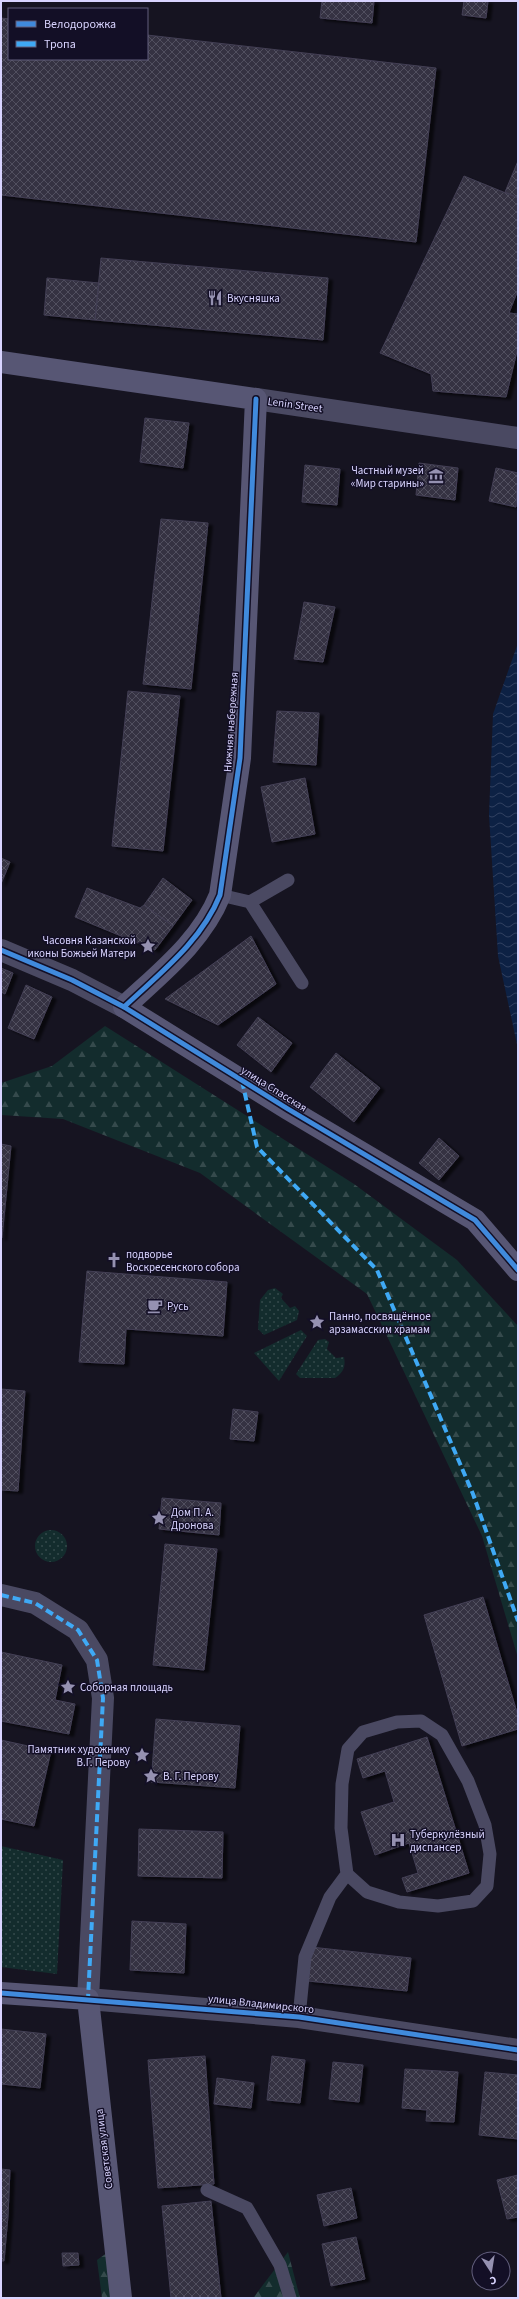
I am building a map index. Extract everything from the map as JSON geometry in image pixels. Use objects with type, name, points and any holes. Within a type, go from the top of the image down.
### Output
[{"type":"street","name":"Lenin Street","points":[[1,362],[518,438]]},
{"type":"street","name":"Нижняя набережная","points":[[124,1007],[193,941],[212,916],[220,895],[240,758],[256,399]]},
{"type":"street","name":"улица Спасская","points":[[1,950],[72,980],[124,1007],[288,1110],[474,1220],[518,1270]]},
{"type":"street","points":[[1,1595],[35,1603],[78,1630],[97,1660],[103,1698],[88,2000]]},
{"type":"street","name":"улица Владимирского","points":[[1,1993],[299,2017],[518,2050]]},
{"type":"street","name":"Советская улица","points":[[88,2000],[121,2298]]},
{"type":"lane","points":[[220,895],[250,902],[288,880]]},
{"type":"lane","points":[[250,902],[302,983]]},
{"type":"lane","points":[[299,2017],[305,1956],[330,1897],[347,1874],[341,1828],[342,1784],[348,1749],[363,1732],[397,1722],[421,1721],[442,1735],[468,1781],[485,1825],[490,1854],[487,1886],[473,1901],[438,1906],[399,1902],[367,1892],[347,1874]]},
{"type":"lane","points":[[207,2190],[247,2208],[280,2265],[290,2298]]},
{"type":"green space","points":[[105,1026],[354,1184],[457,1260],[518,1326],[518,1658],[482,1536],[367,1294],[200,1173],[63,1119],[1,1115],[1,1083],[52,1066]]},
{"type":"green space","points":[[275,1288],[283,1294],[281,1298],[290,1308],[295,1306],[299,1311],[297,1320],[264,1335],[258,1329],[260,1300],[268,1290]]},
{"type":"green space","points":[[301,1330],[307,1336],[279,1381],[254,1353]]},
{"type":"green space","points":[[325,1339],[329,1342],[327,1349],[336,1358],[344,1357],[345,1364],[342,1372],[335,1378],[300,1378],[296,1374],[318,1340]]},
{"type":"green space","points":[[48,1530],[54,1530],[64,1537],[67,1546],[66,1552],[60,1559],[54,1562],[48,1562],[38,1555],[35,1549],[35,1543],[42,1533]]},
{"type":"green space","points":[[1,1846],[63,1860],[57,1974],[1,1967]]},
{"type":"green space","points":[[111,2250],[116,2298],[102,2298],[97,2260]]},
{"type":"green space","points":[[288,2252],[300,2298],[253,2298]]},
{"type":"water","points":[[518,643],[518,1049],[498,956],[489,815],[493,714]]},
{"type":"building","points":[[322,1],[374,1],[372,23],[320,18]]},
{"type":"building","points":[[464,1],[488,1],[486,18],[462,15]]},
{"type":"building","points":[[1,18],[8,19],[8,60],[148,60],[148,35],[436,68],[416,242],[1,195]]},
{"type":"building","points":[[518,161],[518,198],[505,192]]},
{"type":"building","points":[[464,176],[518,198],[518,290],[509,313],[518,314],[518,347],[506,397],[433,391],[431,374],[380,353]]},
{"type":"building","points":[[101,258],[328,278],[323,340],[95,320]]},
{"type":"building","points":[[47,278],[99,283],[95,320],[44,315]]},
{"type":"building","points":[[145,418],[189,423],[183,468],[140,462]]},
{"type":"building","points":[[419,463],[458,468],[455,500],[416,495]]},
{"type":"building","points":[[305,465],[340,469],[337,505],[302,502]]},
{"type":"building","points":[[496,468],[518,473],[516,507],[489,501]]},
{"type":"building","points":[[161,519],[208,523],[191,689],[143,684]]},
{"type":"building","points":[[304,602],[335,607],[323,662],[294,659]]},
{"type":"building","points":[[128,691],[180,696],[163,851],[112,846]]},
{"type":"building","points":[[277,711],[319,713],[316,765],[273,762]]},
{"type":"building","points":[[305,778],[315,834],[272,842],[261,787]]},
{"type":"building","points":[[1,858],[10,862],[1,884]]},
{"type":"building","points":[[163,878],[192,900],[173,926],[144,905]]},
{"type":"building","points":[[87,888],[140,908],[144,905],[173,926],[155,950],[75,917]]},
{"type":"building","points":[[251,936],[276,984],[218,1025],[165,999]]},
{"type":"building","points":[[1,968],[13,973],[5,994],[1,992]]},
{"type":"building","points":[[26,985],[52,997],[34,1039],[8,1028]]},
{"type":"building","points":[[258,1017],[292,1043],[271,1072],[237,1045]]},
{"type":"building","points":[[336,1053],[380,1088],[354,1122],[310,1087]]},
{"type":"building","points":[[439,1138],[459,1156],[439,1180],[419,1163]]},
{"type":"building","points":[[1,1144],[11,1146],[2,1238],[1,1238]]},
{"type":"building","name":"Русь","points":[[87,1271],[227,1282],[223,1336],[126,1329],[124,1364],[79,1362]]},
{"type":"building","points":[[1,1389],[25,1391],[18,1491],[1,1490]]},
{"type":"building","points":[[233,1409],[258,1412],[254,1441],[230,1439]]},
{"type":"building","points":[[162,1498],[221,1503],[219,1535],[159,1529]]},
{"type":"building","points":[[165,1544],[217,1549],[204,1670],[153,1665]]},
{"type":"building","points":[[483,1597],[518,1716],[518,1729],[462,1746],[424,1615]]},
{"type":"building","points":[[1,1652],[62,1665],[55,1700],[75,1704],[69,1734],[1,1721]]},
{"type":"building","points":[[156,1719],[240,1726],[235,1788],[151,1782]]},
{"type":"building","points":[[427,1737],[469,1873],[407,1892],[402,1878],[418,1873],[409,1843],[375,1855],[361,1812],[394,1802],[385,1771],[363,1778],[357,1759]]},
{"type":"building","points":[[1,1740],[51,1751],[34,1826],[1,1819]]},
{"type":"building","points":[[139,1829],[223,1832],[222,1878],[138,1876]]},
{"type":"building","points":[[132,1921],[186,1924],[184,1973],[130,1970]]},
{"type":"building","points":[[311,1947],[411,1958],[407,1991],[308,1981]]},
{"type":"building","points":[[1,2029],[46,2034],[40,2088],[1,2084]]},
{"type":"building","points":[[205,2056],[214,2184],[158,2188],[148,2060]]},
{"type":"building","points":[[272,2056],[305,2060],[300,2103],[267,2100]]},
{"type":"building","points":[[333,2062],[363,2065],[359,2102],[329,2099]]},
{"type":"building","points":[[405,2069],[458,2072],[454,2122],[426,2121],[427,2110],[402,2108]]},
{"type":"building","points":[[485,2072],[518,2075],[518,2139],[479,2135]]},
{"type":"building","points":[[217,2078],[254,2083],[251,2108],[214,2104]]},
{"type":"building","points":[[1,2169],[10,2170],[8,2216],[1,2216]]},
{"type":"building","points":[[518,2175],[518,2217],[507,2219],[497,2180]]},
{"type":"building","points":[[351,2188],[357,2218],[324,2226],[317,2195]]},
{"type":"building","points":[[211,2201],[221,2298],[171,2298],[162,2206]]},
{"type":"building","points":[[1,2216],[8,2216],[4,2261],[1,2261]]},
{"type":"building","points":[[356,2237],[365,2279],[331,2286],[322,2244]]},
{"type":"building","points":[[62,2253],[78,2253],[79,2265],[63,2266]]},
{"type":"marked path","points":[[242,1081],[257,1147],[377,1270],[473,1494],[518,1621]]},
{"type":"marked path","points":[[1,1595],[35,1603],[78,1630],[97,1660],[103,1698],[88,1999]]},
{"type":"cycle path","points":[[124,1007],[165,969],[191,942],[212,912],[220,895],[240,758],[256,399]]},
{"type":"cycle path","points":[[1,950],[72,980],[124,1007],[288,1109],[475,1220],[518,1270]]},
{"type":"cycle path","points":[[1,1993],[299,2017],[518,2050]]},
{"type":"place","name":"Вкусняшка","points":[[215,298]]},
{"type":"place","name":"Частный музей «Мир старины»","points":[[436,476]]},
{"type":"place","name":"Часовня Казанской иконы Божьей Матери","points":[[148,946]]},
{"type":"place","name":"подворье Воскресенского собора","points":[[114,1260]]},
{"type":"place","name":"Русь","points":[[155,1306]]},
{"type":"place","name":"Панно, посвящённое арзамасским храмам","points":[[317,1322]]},
{"type":"place","name":"Дом П. А. Дронова","points":[[159,1518]]},
{"type":"place","name":"Соборная площадь","points":[[68,1687]]},
{"type":"place","name":"Памятник художнику В.Г. Перову","points":[[142,1755]]},
{"type":"place","name":"В. Г. Перову","points":[[151,1776]]},
{"type":"place","name":"Туберкулёзный диспансер","points":[[398,1840]]}]
